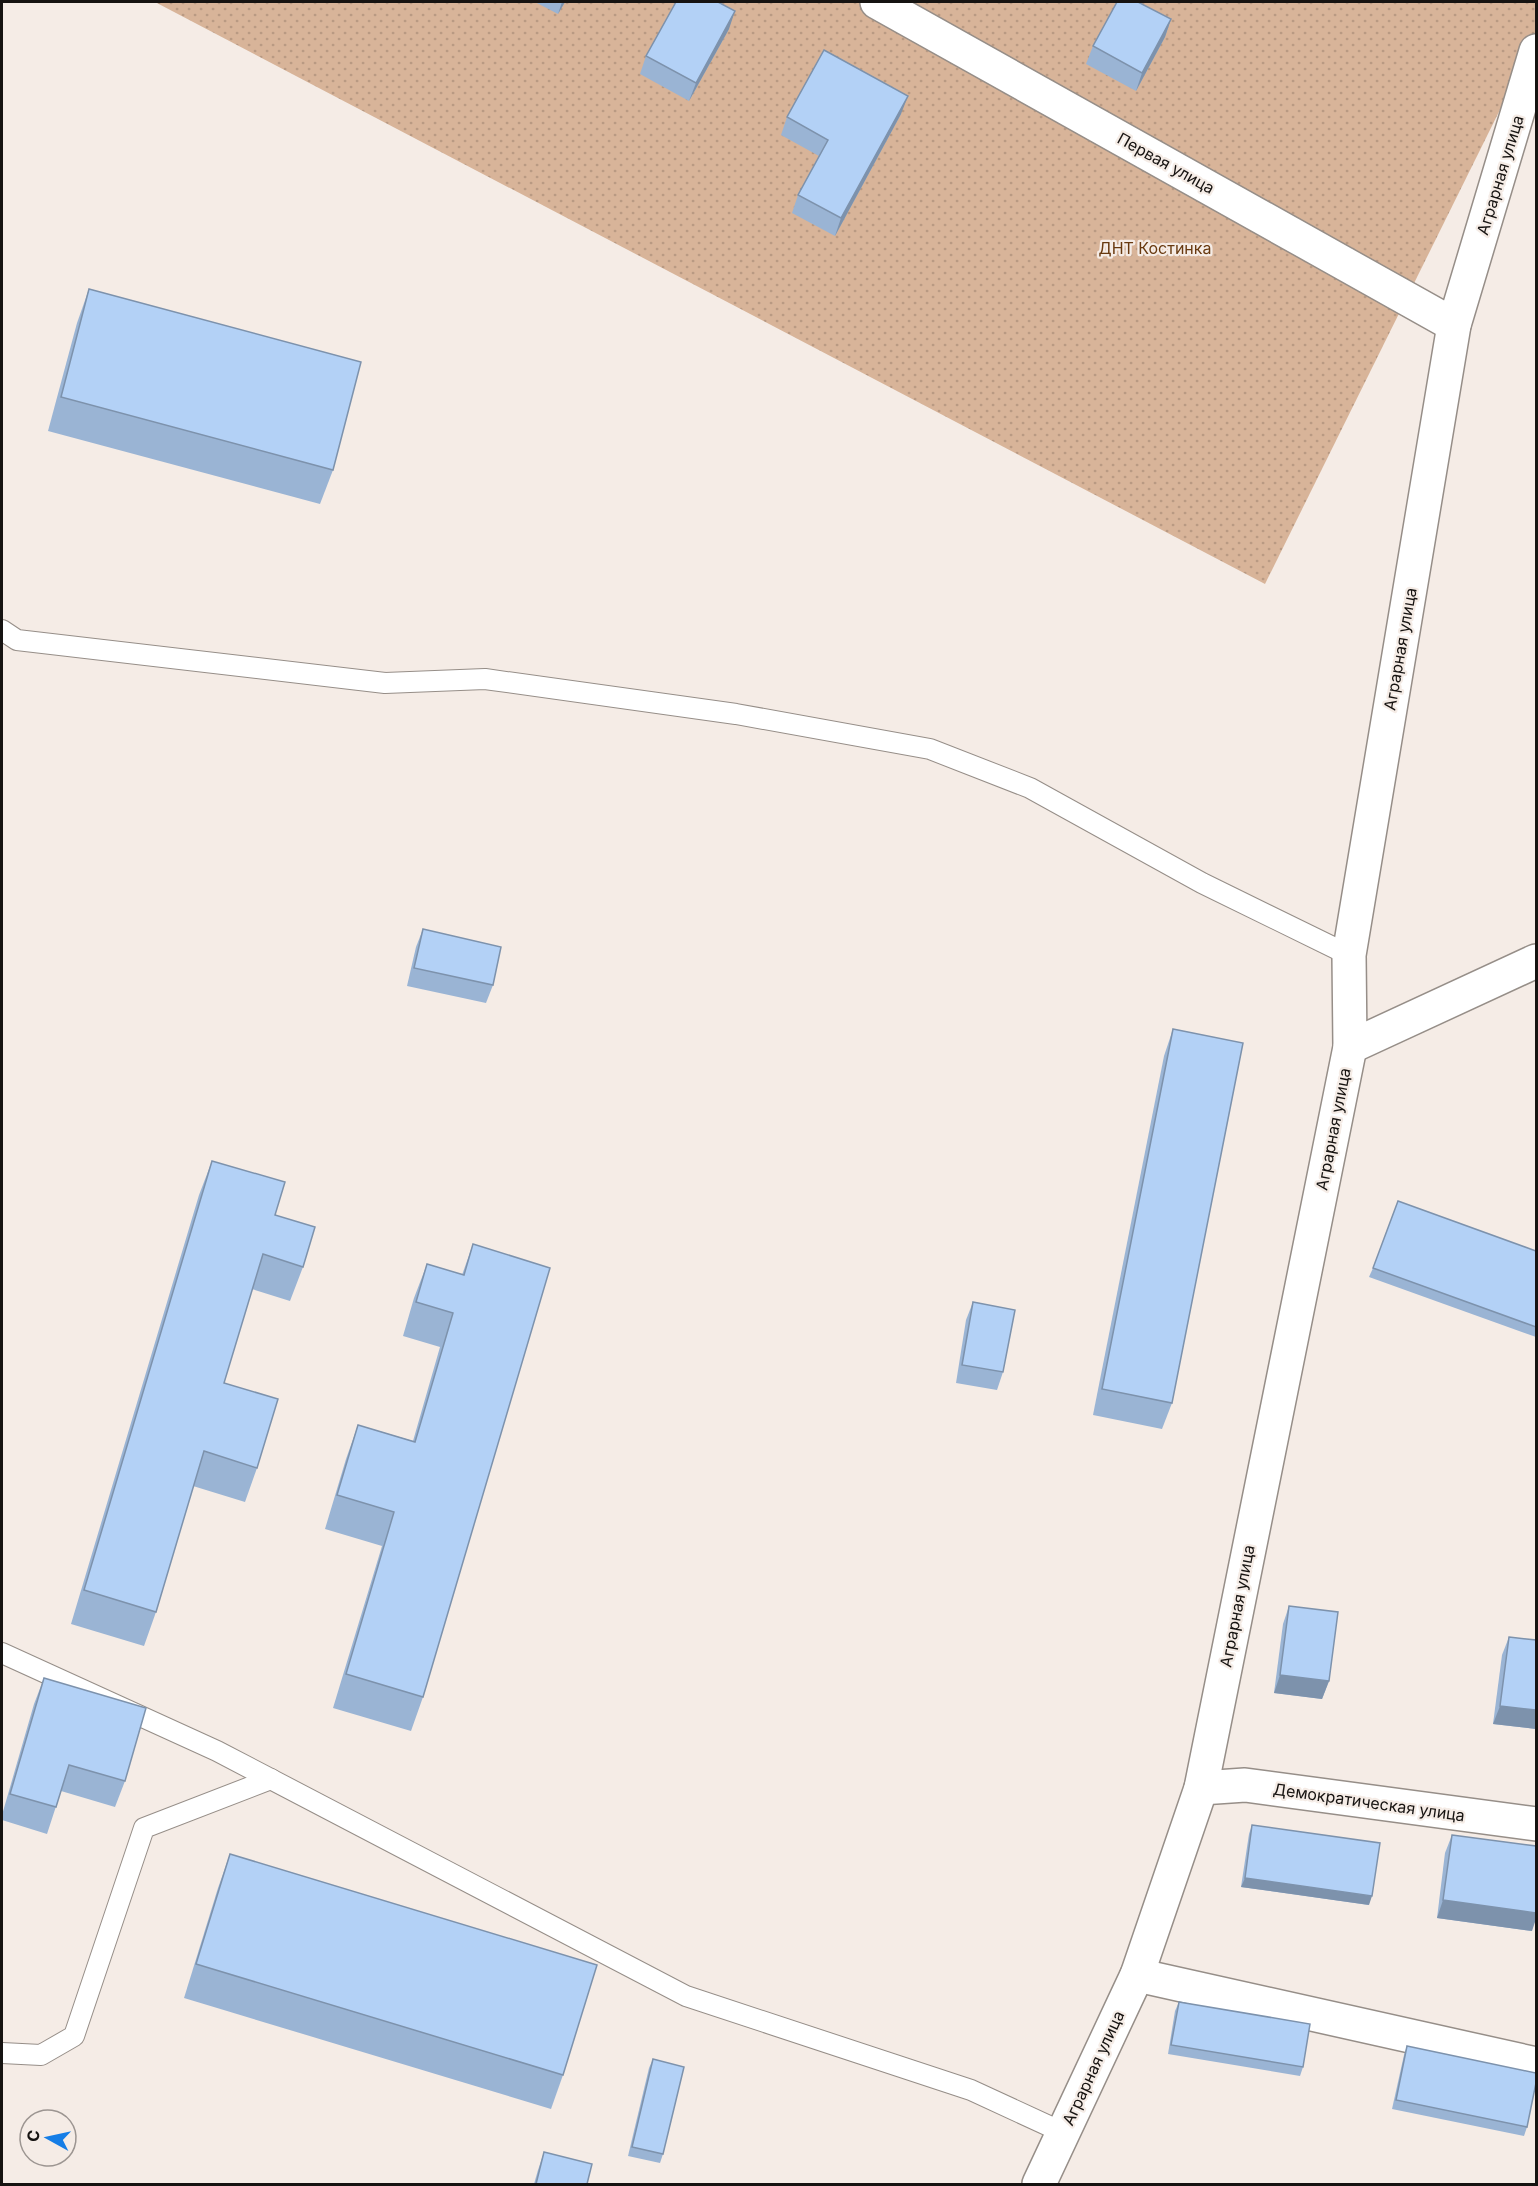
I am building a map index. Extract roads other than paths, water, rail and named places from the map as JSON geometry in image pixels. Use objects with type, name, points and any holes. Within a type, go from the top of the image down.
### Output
[{"type":"street","name":"Первая улица","points":[[877,2],[1454,326]]},
{"type":"street","name":"Аграрная улица","points":[[1039,2184],[1137,1975],[1201,1788],[1350,1047],[1349,955],[1454,326],[1536,51]]},
{"type":"street","points":[[1350,1047],[1536,961]]},
{"type":"street","name":"Демократическая улица","points":[[1201,1788],[1245,1785],[1536,1824]]},
{"type":"street","points":[[1137,1975],[1536,2064]]},
{"type":"lane","points":[[2,630],[17,640],[385,683],[486,679],[736,714],[930,749],[1029,788],[1202,883],[1349,955]]},
{"type":"lane","points":[[2,1653],[217,1751],[686,1996],[971,2090],[1062,2132]]},
{"type":"lane","points":[[2,2053],[41,2055],[74,2036],[144,1828],[271,1779]]},
{"type":"park label","name":"ДНТ Костинка","points":[[1155,248]]}]
